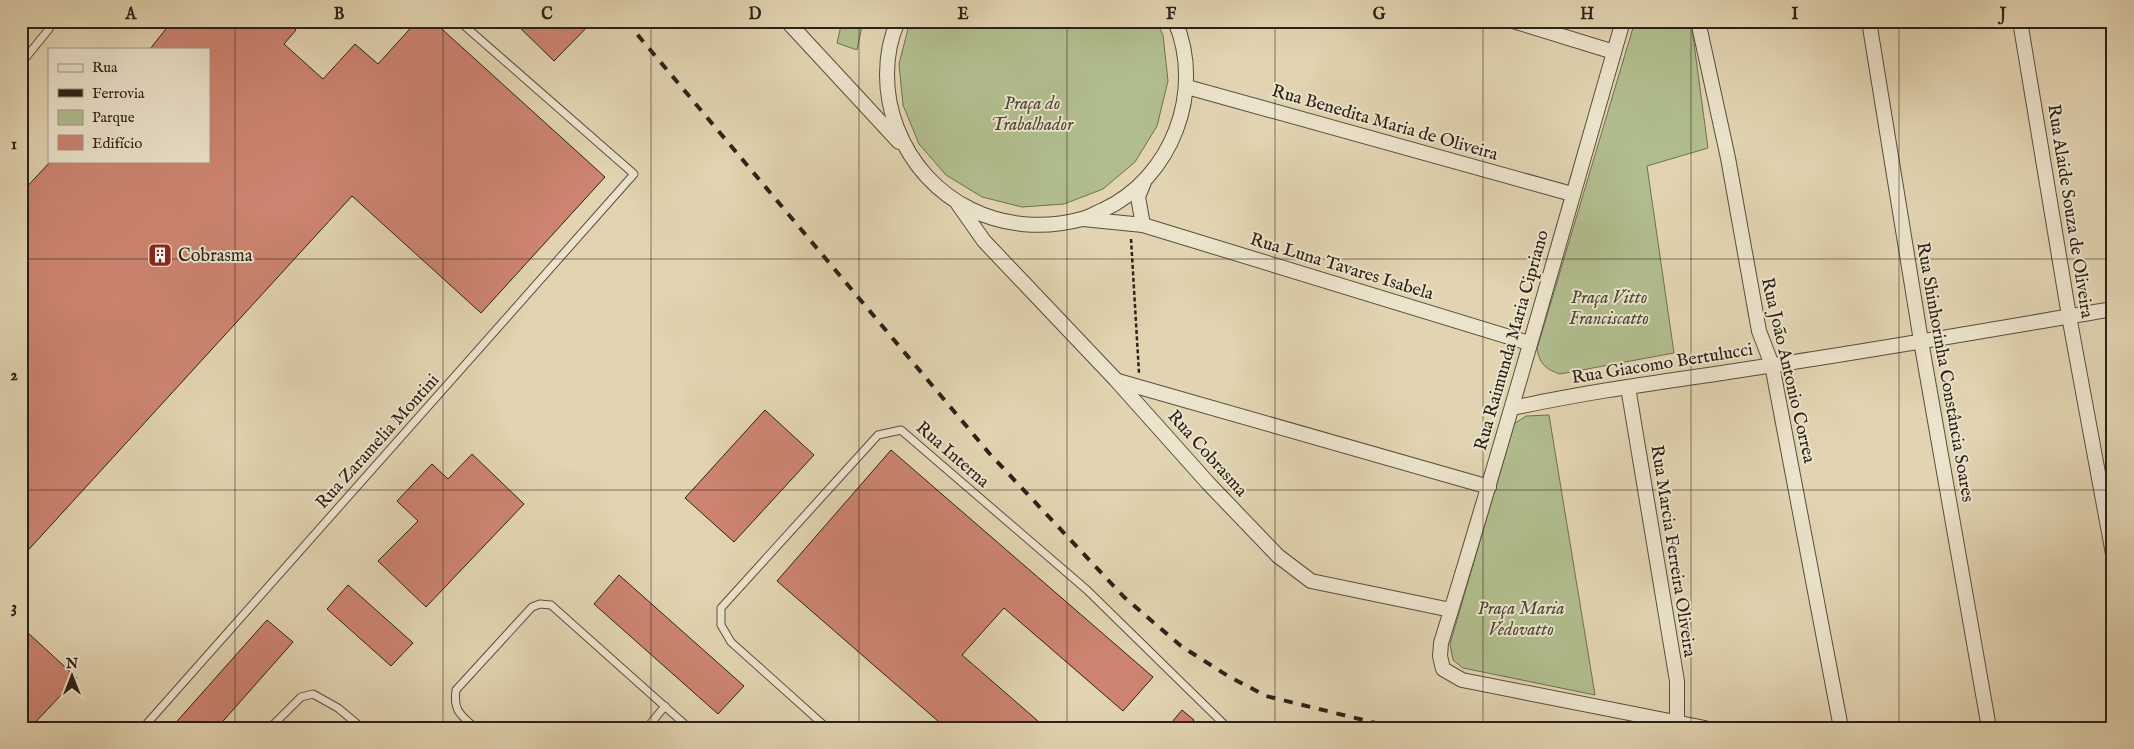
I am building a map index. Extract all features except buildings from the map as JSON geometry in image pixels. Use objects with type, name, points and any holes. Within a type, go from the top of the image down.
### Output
[{"type":"street","points":[[787,21],[905,148],[928,180],[958,204],[996,220],[1040,226],[1083,219],[1116,204],[1144,181],[1166,153],[1180,121],[1187,87],[1183,40],[1175,21]]},
{"type":"street","points":[[898,21],[893,32],[886,71],[890,111],[905,148]]},
{"type":"street","points":[[1513,21],[1614,52]]},
{"type":"street","name":"Rua Raimunda Maria Cipriano","points":[[1623,21],[1529,343],[1513,408],[1441,643],[1440,656],[1443,669],[1462,680],[1677,722]]},
{"type":"street","name":"Rua João Antonio Correa","points":[[1698,21],[1728,158],[1759,331],[1772,365],[1841,728]]},
{"type":"street","name":"Rua Shinhorinha Constância Soares","points":[[1869,21],[1921,341],[1989,728]]},
{"type":"street","name":"Rua Alaide Souza de Oliveira","points":[[2020,21],[2069,316],[2113,554]]},
{"type":"street","name":"Rua Benedita Maria de Oliveira","points":[[1187,87],[1572,194]]},
{"type":"street","points":[[1137,224],[1138,197],[1144,181]]},
{"type":"street","name":"Rua Cobrasma","points":[[958,204],[984,241],[1116,380],[1208,483],[1278,556],[1311,581],[1451,610]]},
{"type":"street","name":"Rua Luna Tavares Isabela","points":[[1083,219],[1137,224],[1529,343]]},
{"type":"street","points":[[984,241],[985,234],[996,220]]},
{"type":"street","name":"Rua Giacomo Bertulucci","points":[[1513,408],[1628,387],[2113,309]]},
{"type":"street","points":[[1116,380],[1489,487]]},
{"type":"street","name":"Rua Marcia Ferreira Oliveira","points":[[1628,387],[1677,681],[1677,722]]},
{"type":"street","points":[[1677,722],[1705,728]]},
{"type":"lane","points":[[22,61],[49,28],[52,21]]},
{"type":"lane","name":"Rua Zaramelia Montini","points":[[143,728],[634,174],[459,21]]},
{"type":"lane","name":"Rua Interna","points":[[827,728],[731,642],[721,625],[721,608],[878,435],[901,430],[1087,590],[1228,728]]},
{"type":"lane","points":[[475,728],[457,711],[454,700],[456,690],[532,607],[540,604],[551,605],[689,728]]},
{"type":"lane","points":[[270,728],[302,697],[313,694],[338,708],[362,728]]},
{"type":"lane","points":[[647,728],[665,706]]},
{"type":"path","points":[[1137,224],[1139,387]]},
{"type":"green space","points":[[842,21],[863,21],[857,50],[837,43]]},
{"type":"green space","name":"Praça do Trabalhador","points":[[910,21],[1156,21],[1163,35],[1168,81],[1157,126],[1135,162],[1103,189],[1064,204],[1022,207],[982,197],[946,175],[919,144],[903,105],[899,64]]},
{"type":"green space","name":"Praça Vitto Franciscatto","points":[[1635,21],[1691,21],[1708,148],[1647,166],[1674,353],[1560,374],[1544,365],[1537,349]]},
{"type":"green space","name":"Praça Maria Vedovatto","points":[[1549,415],[1595,695],[1463,668],[1453,660],[1450,644],[1514,424],[1526,416]]},
{"type":"railway","points":[[626,21],[989,453],[1124,597],[1181,646],[1228,676],[1266,696],[1396,728]]},
{"type":"place","name":"Cobrasma","points":[[160,255]]}]
